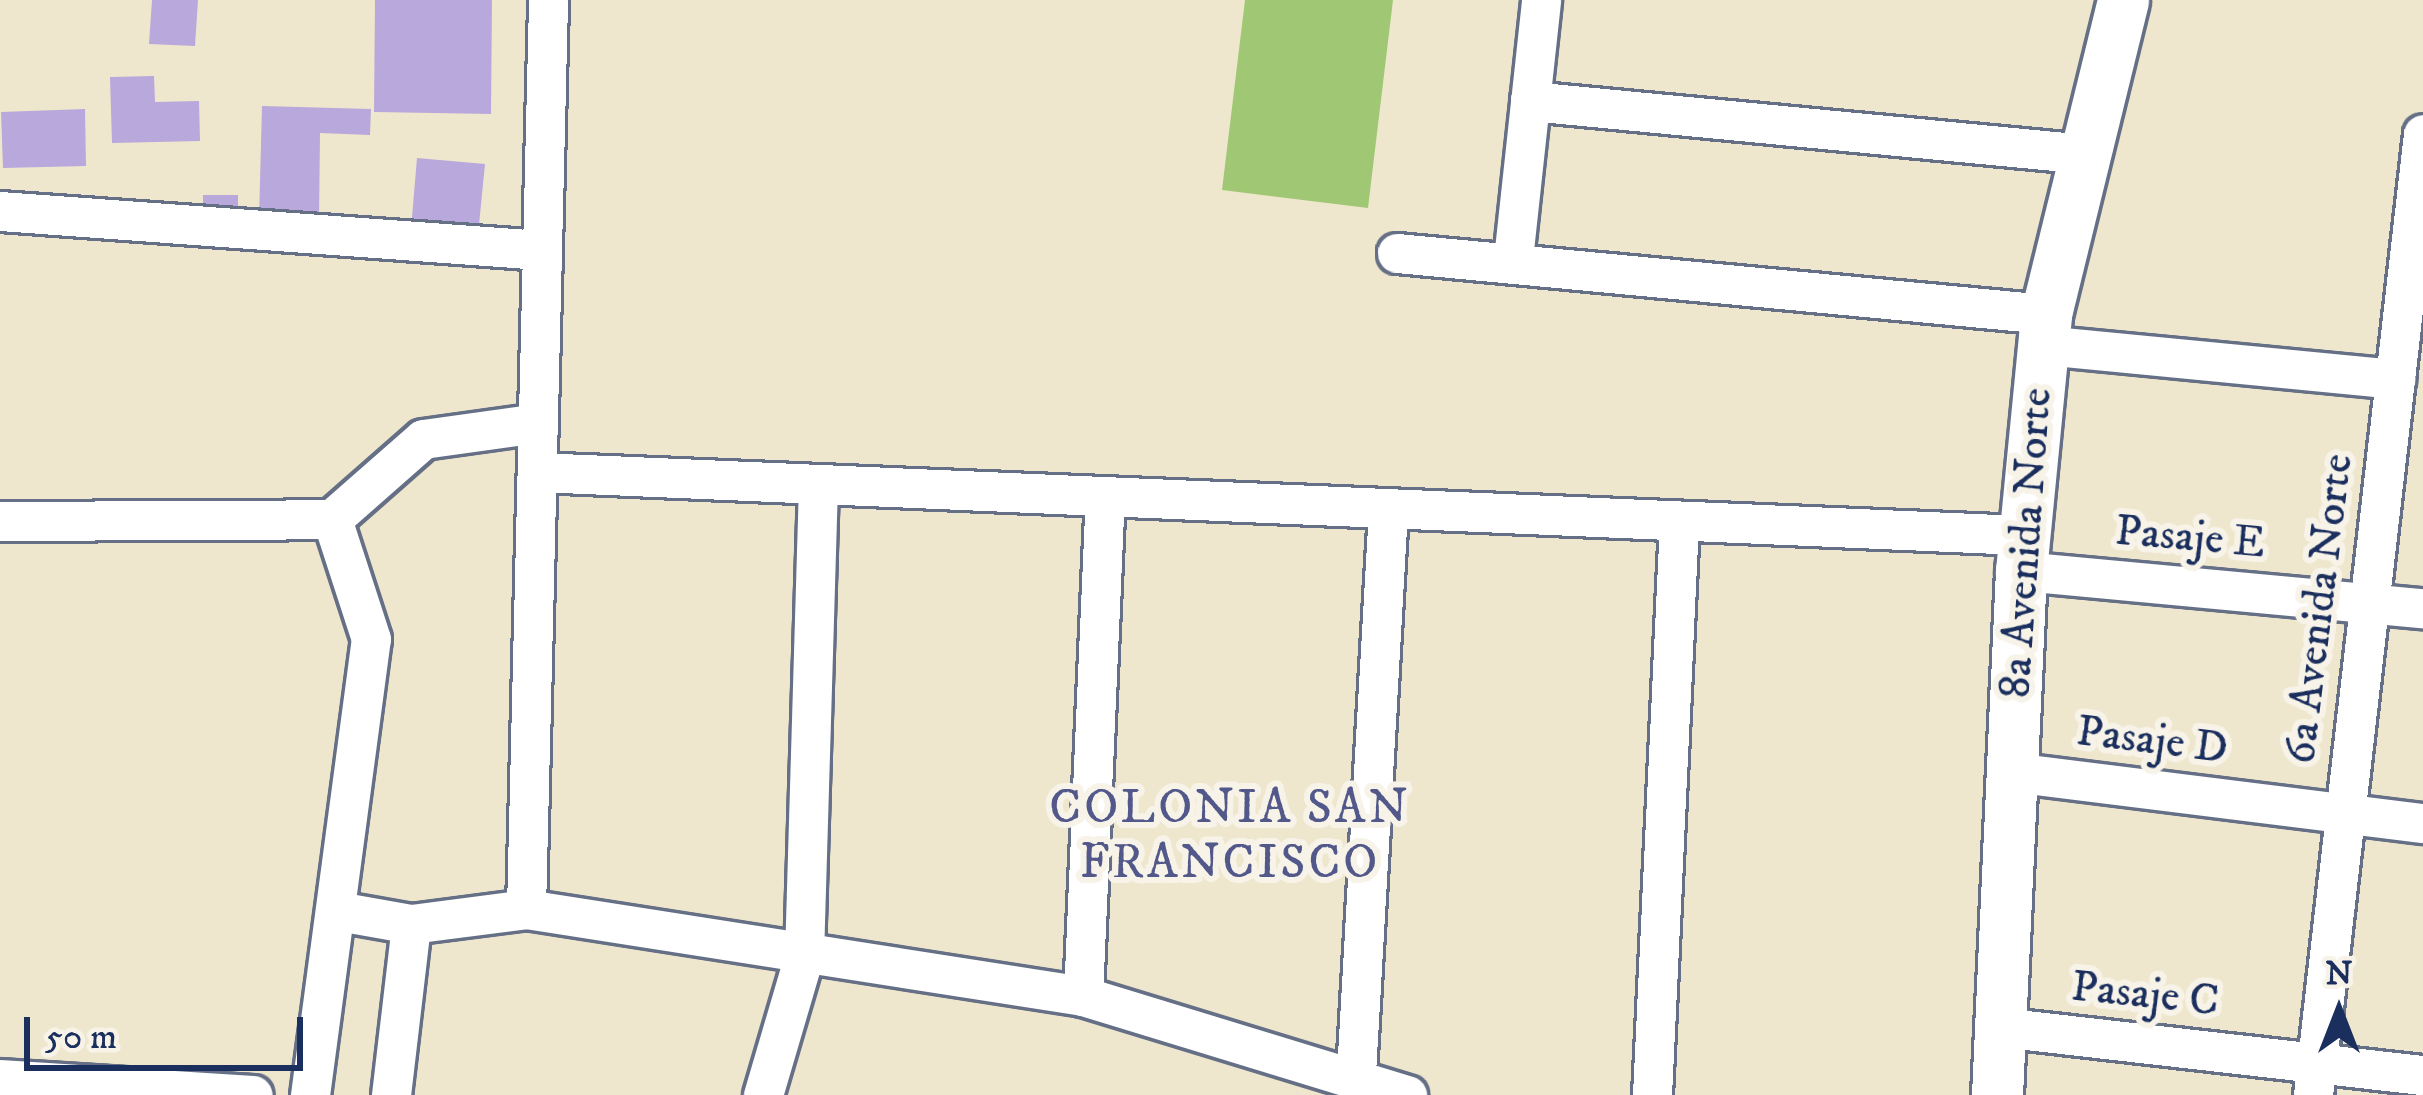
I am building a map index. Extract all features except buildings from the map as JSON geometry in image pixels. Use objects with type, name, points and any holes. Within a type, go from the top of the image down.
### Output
[{"type":"street","points":[[526,909],[548,0]]},
{"type":"street","points":[[1513,259],[1541,0]]},
{"type":"street","points":[[2112,0],[2122,1]]},
{"type":"street","name":"8a Avenida Norte","points":[[1997,1095],[2023,553],[2044,330],[2122,1]]},
{"type":"street","points":[[1530,101],[2085,154]]},
{"type":"street","name":"6a Avenida Norte","points":[[2315,1079],[2423,134]]},
{"type":"street","points":[[0,211],[542,250]]},
{"type":"street","points":[[1397,253],[1513,259],[2395,379]]},
{"type":"street","points":[[0,521],[332,519],[424,439],[538,423]]},
{"type":"street","name":"Pasaje E","points":[[537,472],[1679,522],[2023,553],[2423,608]]},
{"type":"street","points":[[763,1095],[804,956],[818,487]]},
{"type":"street","points":[[1083,996],[1105,499]]},
{"type":"street","points":[[1356,1073],[1388,510]]},
{"type":"street","points":[[310,1095],[371,639],[332,519]]},
{"type":"street","points":[[1652,1095],[1679,522]]},
{"type":"street","name":"Pasaje D","points":[[2012,772],[2423,823]]},
{"type":"street","points":[[338,911],[411,924],[526,909],[1083,996],[1356,1073],[1407,1095]]},
{"type":"street","points":[[391,1095],[411,924]]},
{"type":"street","name":"Pasaje C","points":[[2000,1027],[2315,1079],[2423,1075]]},
{"type":"street","points":[[0,1079],[252,1095]]},
{"type":"green space","points":[[1245,0],[1393,0],[1368,208],[1222,190]]},
{"type":"district","name":"COLONIA SAN FRANCISCO","points":[[1230,836]]}]
